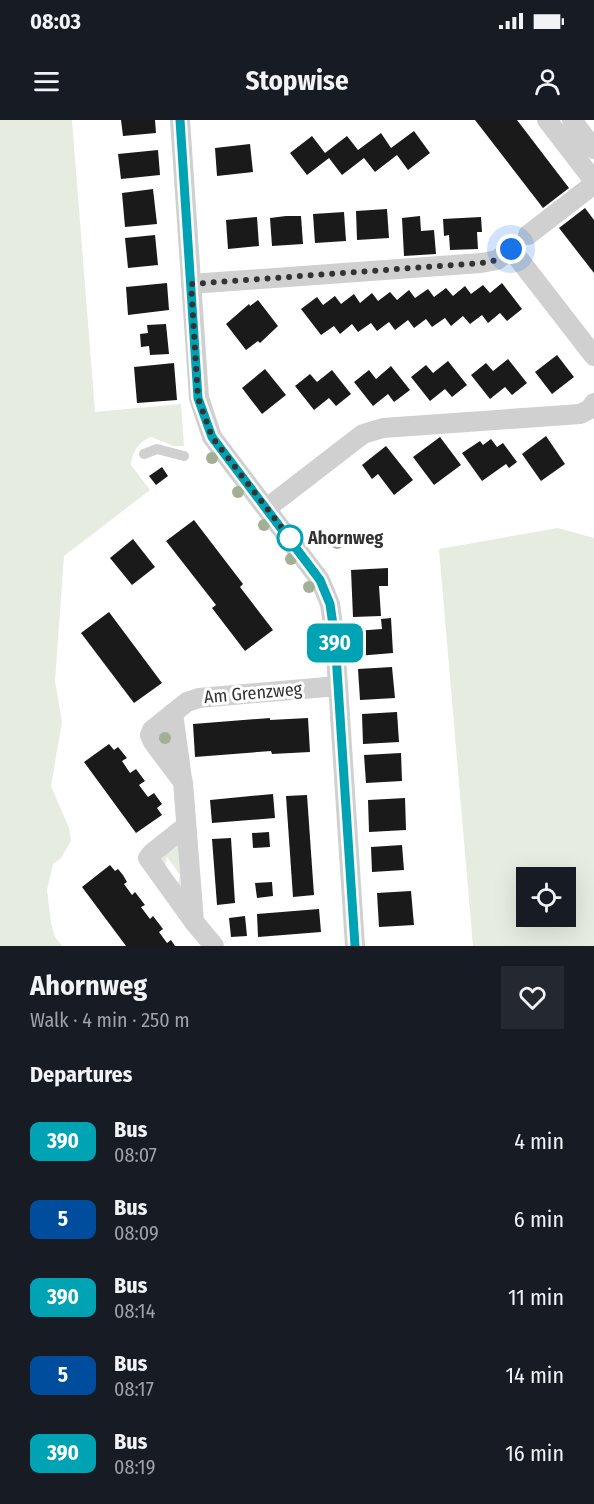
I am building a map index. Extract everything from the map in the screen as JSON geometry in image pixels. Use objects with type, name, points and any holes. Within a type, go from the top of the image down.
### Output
[{"type":"street","points":[[180,120],[198,398],[206,425],[212,437],[305,558],[326,592],[335,639],[355,946]]},
{"type":"street","points":[[191,284],[497,260],[594,183],[547,120]]},
{"type":"street","points":[[572,120],[594,149]]},
{"type":"street","points":[[518,243],[594,356]]},
{"type":"street","points":[[267,508],[363,434],[383,428],[580,414],[590,409],[594,403]]},
{"type":"street","name":"Am Grenzweg","points":[[183,782],[150,735],[152,730],[187,702],[199,698],[338,686]]},
{"type":"street","points":[[174,713],[183,782],[194,922]]},
{"type":"street","points":[[186,826],[148,858],[214,946]]},
{"type":"lane","points":[[144,454],[157,449],[184,456]]},
{"type":"shaded area","points":[[0,120],[72,120],[95,412],[181,404],[184,446],[174,446],[151,437],[140,444],[133,455],[131,465],[150,490],[64,556],[55,681],[62,722],[51,786],[69,828],[71,841],[61,858],[53,864],[47,890],[51,923],[55,937],[62,946],[0,946]]},
{"type":"shaded area","points":[[558,528],[594,538],[594,946],[473,946],[439,549]]},
{"type":"shaded area","points":[[179,840],[186,893],[177,888],[180,875],[167,857],[164,871],[156,858]]},
{"type":"building","points":[[121,120],[155,120],[156,133],[123,136]]},
{"type":"building","points":[[475,120],[517,120],[569,188],[543,208]]},
{"type":"building","points":[[414,131],[430,153],[408,170],[397,155],[375,172],[364,158],[342,175],[329,158],[307,175],[290,153],[312,136],[325,153],[347,136],[358,150],[381,133],[391,148]]},
{"type":"building","points":[[250,144],[253,172],[217,176],[215,148]]},
{"type":"building","points":[[158,150],[160,175],[121,179],[118,154]]},
{"type":"building","points":[[153,189],[157,224],[125,227],[122,193]]},
{"type":"building","points":[[585,208],[594,220],[594,273],[559,228]]},
{"type":"building","points":[[387,209],[389,238],[357,240],[356,211]]},
{"type":"building","points":[[344,212],[346,241],[315,243],[313,214]]},
{"type":"building","points":[[301,216],[303,244],[272,246],[270,218]]},
{"type":"building","points":[[420,216],[421,231],[434,230],[436,254],[404,256],[402,218]]},
{"type":"building","points":[[257,217],[259,246],[228,249],[226,220]]},
{"type":"building","points":[[481,217],[482,232],[477,232],[478,249],[450,250],[449,235],[444,236],[443,219]]},
{"type":"building","points":[[155,235],[158,265],[128,268],[125,238]]},
{"type":"building","points":[[167,283],[169,310],[128,315],[126,287]]},
{"type":"building","points":[[502,283],[522,309],[507,321],[500,313],[488,323],[482,315],[470,324],[463,316],[451,326],[445,318],[432,327],[426,319],[414,328],[408,320],[395,330],[389,322],[377,331],[371,323],[358,332],[352,324],[340,334],[334,326],[321,335],[301,309],[317,297],[323,305],[335,296],[341,304],[354,294],[360,303],[372,293],[378,301],[390,292],[397,300],[409,290],[415,298],[428,289],[434,297],[446,288],[453,296],[465,286],[471,294],[483,285],[490,293]]},
{"type":"building","points":[[258,300],[278,326],[260,343],[258,341],[246,350],[226,324],[249,304],[250,306]]},
{"type":"building","points":[[166,324],[169,354],[150,355],[149,346],[141,347],[140,334],[148,333],[147,325]]},
{"type":"building","points":[[557,355],[574,377],[552,394],[535,372]]},
{"type":"building","points":[[508,359],[527,383],[512,395],[505,387],[490,399],[471,375],[486,363],[493,371]]},
{"type":"building","points":[[448,361],[467,385],[452,397],[445,389],[430,401],[411,377],[426,365],[433,373]]},
{"type":"building","points":[[174,363],[177,400],[137,403],[134,367]]},
{"type":"building","points":[[391,366],[410,390],[394,402],[388,394],[373,406],[354,382],[369,370],[376,379]]},
{"type":"building","points":[[265,369],[286,395],[262,414],[242,388]]},
{"type":"building","points":[[332,370],[351,394],[336,406],[329,398],[314,410],[295,386],[310,374],[317,382]]},
{"type":"building","points":[[546,436],[565,464],[541,481],[522,454]]},
{"type":"building","points":[[440,437],[461,465],[434,485],[413,457]]},
{"type":"building","points":[[491,439],[497,447],[503,443],[517,462],[509,468],[506,464],[482,481],[462,453],[480,441],[483,445]]},
{"type":"building","points":[[386,446],[413,480],[394,495],[378,474],[372,479],[362,465]]},
{"type":"building","points":[[162,467],[168,476],[156,485],[149,476]]},
{"type":"building","points":[[194,520],[243,584],[240,587],[273,630],[245,651],[212,608],[216,605],[166,541]]},
{"type":"building","points":[[133,539],[155,567],[132,585],[110,558]]},
{"type":"building","points":[[388,568],[388,586],[379,586],[381,616],[353,617],[351,570]]},
{"type":"building","points":[[109,612],[162,683],[134,703],[81,633]]},
{"type":"building","points":[[391,618],[393,653],[357,656],[355,631],[382,629],[381,619]]},
{"type":"building","points":[[392,667],[395,698],[360,700],[358,669]]},
{"type":"building","points":[[397,712],[399,742],[363,744],[362,714]]},
{"type":"building","points":[[270,718],[270,720],[308,718],[310,752],[272,754],[271,751],[195,757],[193,724]]},
{"type":"building","points":[[109,744],[114,750],[118,747],[127,758],[122,761],[130,773],[136,769],[145,781],[139,785],[148,797],[154,793],[162,804],[157,808],[162,815],[136,833],[84,762]]},
{"type":"building","points":[[401,753],[402,781],[366,783],[364,755]]},
{"type":"building","points":[[273,794],[275,818],[212,823],[210,800]]},
{"type":"building","points":[[307,795],[314,895],[293,897],[286,796]]},
{"type":"building","points":[[405,798],[406,830],[369,832],[368,800]]},
{"type":"building","points":[[269,832],[270,847],[253,848],[252,833]]},
{"type":"building","points":[[231,838],[235,903],[217,905],[212,839]]},
{"type":"building","points":[[402,845],[404,870],[372,872],[371,847]]},
{"type":"building","points":[[110,865],[123,875],[127,882],[124,884],[132,895],[135,892],[145,905],[141,907],[150,919],[153,916],[163,929],[159,932],[167,943],[171,940],[175,946],[126,946],[82,887]]},
{"type":"building","points":[[272,882],[273,896],[257,898],[255,883]]},
{"type":"building","points":[[411,891],[414,925],[379,927],[377,893]]},
{"type":"building","points":[[319,909],[321,932],[258,937],[257,914]]},
{"type":"building","points":[[245,916],[247,936],[231,937],[229,918]]},
{"type":"bus line","name":"390","points":[[180,120],[198,398],[206,425],[212,437],[305,558],[320,580],[330,604],[335,639],[355,946]]},
{"type":"place","name":"Ahornweg","points":[[290,538]]},
{"type":"route","points":[[290,538],[292,541],[212,437],[206,425],[198,398],[191,284],[481,263],[497,260],[511,249]]}]
